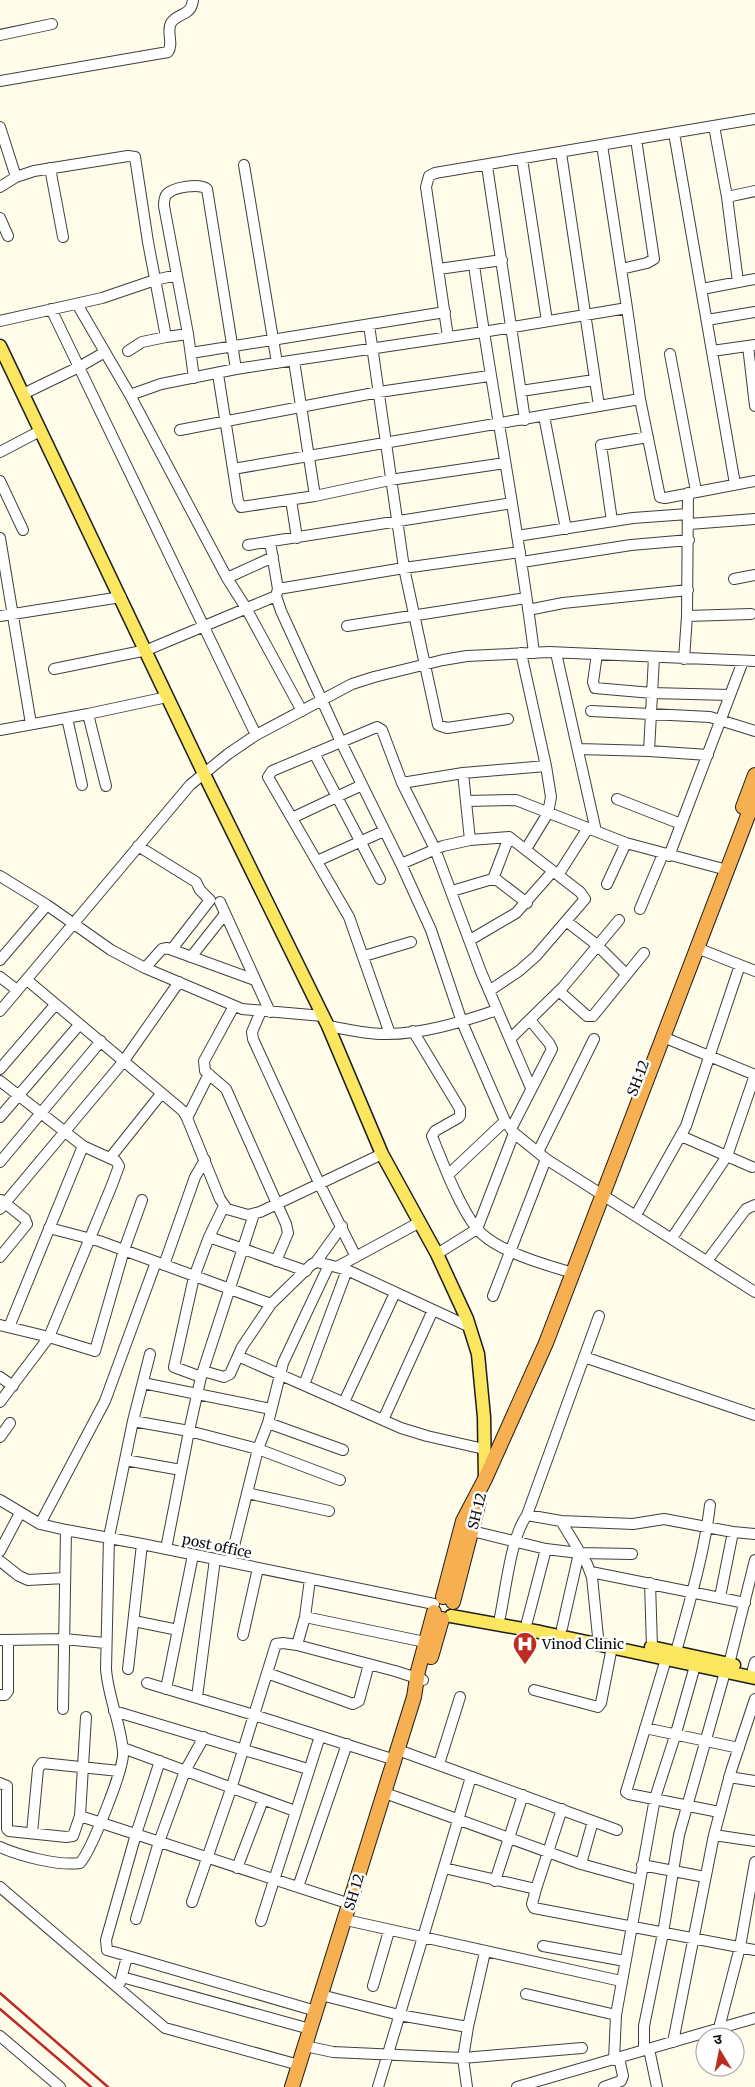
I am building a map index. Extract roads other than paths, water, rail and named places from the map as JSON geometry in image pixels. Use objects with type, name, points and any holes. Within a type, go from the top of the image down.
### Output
[{"type":"highway","name":"SH 12","points":[[599,1192],[663,1037],[697,948],[755,775]]},
{"type":"highway","name":"SH 12","points":[[420,1679],[426,1642],[445,1608],[463,1521],[485,1479],[546,1343],[568,1272],[723,869],[753,806]]},
{"type":"highway","name":"SH 12","points":[[292,2087],[346,1920],[414,1697],[472,1531],[485,1479]]},
{"type":"main road","points":[[0,346],[204,774],[326,1021],[382,1154],[437,1254],[470,1327],[478,1354],[485,1479]]},
{"type":"main road","points":[[445,1608],[562,1628],[671,1656],[727,1668]]},
{"type":"main road","points":[[445,1608],[612,1647],[651,1651]]},
{"type":"main road","points":[[671,1656],[695,1666],[754,1670]]},
{"type":"street","points":[[0,81],[168,52],[171,46],[170,26],[173,21],[189,11],[193,0]]},
{"type":"street","points":[[0,35],[52,24]]},
{"type":"street","points":[[448,337],[426,187],[429,176],[435,173],[487,166],[755,119]]},
{"type":"street","points":[[714,126],[738,282]]},
{"type":"street","points":[[0,127],[16,177]]},
{"type":"street","points":[[674,133],[735,484]]},
{"type":"street","points":[[621,269],[647,263],[654,258],[636,139]]},
{"type":"street","points":[[602,145],[640,399],[660,497],[665,498],[755,481]]},
{"type":"street","points":[[561,153],[599,406]]},
{"type":"street","points":[[0,187],[16,177],[34,171],[128,156],[135,157],[166,337]]},
{"type":"street","points":[[522,159],[547,321]]},
{"type":"street","points":[[244,165],[277,363]]},
{"type":"street","points":[[487,166],[525,420]]},
{"type":"street","points":[[50,168],[63,237]]},
{"type":"street","points":[[194,378],[164,200],[167,194],[173,191],[204,186],[206,189],[236,370]]},
{"type":"street","points":[[726,197],[755,190]]},
{"type":"street","points":[[0,218],[8,236]]},
{"type":"street","points":[[439,269],[502,260]]},
{"type":"street","points":[[474,265],[489,376],[518,536],[534,653]]},
{"type":"street","points":[[0,321],[102,298],[177,274]]},
{"type":"street","points":[[702,289],[755,279]]},
{"type":"street","points":[[77,304],[130,395],[227,578],[246,608],[302,711]]},
{"type":"street","points":[[130,395],[161,384],[236,370],[372,350],[627,308]]},
{"type":"street","points":[[51,309],[256,735]]},
{"type":"street","points":[[191,353],[445,312]]},
{"type":"street","points":[[707,320],[755,312]]},
{"type":"street","points":[[369,325],[404,568],[437,722],[442,727],[508,719]]},
{"type":"street","points":[[128,351],[142,342],[188,334]]},
{"type":"street","points":[[712,351],[751,345],[755,406]]},
{"type":"street","points":[[23,394],[105,352]]},
{"type":"street","points":[[670,354],[692,492],[688,519],[688,590],[684,659]]},
{"type":"street","points":[[294,361],[315,496]]},
{"type":"street","points":[[218,374],[238,501],[241,507],[315,496],[390,480],[505,463]]},
{"type":"street","points":[[180,430],[380,392],[489,376]]},
{"type":"street","points":[[521,391],[594,380]]},
{"type":"street","points":[[233,469],[640,399]]},
{"type":"street","points":[[544,416],[566,529]]},
{"type":"street","points":[[0,452],[40,431]]},
{"type":"street","points":[[612,521],[601,445],[648,436]]},
{"type":"street","points":[[0,481],[23,530]]},
{"type":"street","points":[[291,500],[297,538]]},
{"type":"street","points":[[248,545],[512,503]]},
{"type":"street","points":[[518,536],[612,521],[755,519]]},
{"type":"street","points":[[0,538],[31,724]]},
{"type":"street","points":[[522,562],[631,545],[689,540]]},
{"type":"street","points":[[270,542],[281,611],[431,930],[462,1022],[510,1128],[546,1159],[755,1292]]},
{"type":"street","points":[[54,669],[146,650],[246,608],[277,592],[404,568],[520,552]]},
{"type":"street","points":[[227,578],[273,558]]},
{"type":"street","points":[[734,579],[755,575]]},
{"type":"street","points":[[528,610],[563,603],[688,590]]},
{"type":"street","points":[[0,616],[121,597]]},
{"type":"street","points":[[347,626],[526,598]]},
{"type":"street","points":[[687,616],[751,614]]},
{"type":"street","points":[[470,940],[509,918],[527,903],[592,829],[579,750],[556,652]]},
{"type":"street","points":[[0,1011],[180,797],[204,774],[228,754],[256,735],[352,684],[374,676],[467,656],[556,652],[755,661]]},
{"type":"street","points":[[521,653],[552,797],[548,813],[526,849]]},
{"type":"street","points":[[597,654],[593,682],[595,688],[652,693],[730,695]]},
{"type":"street","points":[[649,751],[654,657]]},
{"type":"street","points":[[640,909],[681,824],[743,661]]},
{"type":"street","points":[[0,730],[167,697]]},
{"type":"street","points":[[591,711],[720,719],[755,731]]},
{"type":"street","points":[[88,714],[106,786]]},
{"type":"street","points":[[66,718],[82,785]]},
{"type":"street","points":[[390,1034],[349,917],[270,781],[269,774],[374,727],[380,727],[402,783],[435,849],[497,1010],[531,1088]]},
{"type":"street","points":[[579,750],[649,751],[708,755]]},
{"type":"street","points":[[314,753],[380,880]]},
{"type":"street","points":[[402,783],[464,773],[546,766]]},
{"type":"street","points":[[464,773],[470,840]]},
{"type":"street","points":[[292,818],[362,785]]},
{"type":"street","points":[[617,799],[681,824]]},
{"type":"street","points":[[467,801],[516,800],[626,843],[723,869]]},
{"type":"street","points":[[317,861],[384,830]]},
{"type":"street","points":[[401,864],[435,849],[470,840],[510,837],[585,898],[536,956],[519,971],[490,991]]},
{"type":"street","points":[[493,879],[510,837]]},
{"type":"street","points":[[607,884],[626,843]]},
{"type":"street","points":[[138,846],[196,882],[200,890],[210,900],[172,949]]},
{"type":"street","points":[[0,876],[47,905],[111,950],[144,968],[234,1006],[326,1021],[373,1033],[390,1034],[462,1022],[497,1010]]},
{"type":"street","points":[[452,891],[493,879],[502,882],[527,903]]},
{"type":"street","points":[[220,902],[255,980],[266,1012]]},
{"type":"street","points":[[0,960],[47,905]]},
{"type":"street","points":[[191,957],[225,914]]},
{"type":"street","points":[[510,1039],[559,991],[619,920]]},
{"type":"street","points":[[566,921],[597,946],[626,974]]},
{"type":"street","points":[[364,956],[411,942]]},
{"type":"street","points":[[697,948],[755,971]]},
{"type":"street","points":[[144,968],[162,949],[172,949],[255,980]]},
{"type":"street","points":[[559,991],[583,1014],[590,1017],[595,1014],[644,953]]},
{"type":"street","points":[[636,1215],[692,1113],[740,965]]},
{"type":"street","points":[[0,977],[17,990]]},
{"type":"street","points":[[27,980],[161,1094],[179,1107],[187,1118],[224,1206],[233,1212],[254,1214],[320,1185],[382,1154]]},
{"type":"street","points":[[0,1257],[27,1224],[25,1220],[2,1204],[123,1062],[179,982]]},
{"type":"street","points":[[0,1069],[55,1005]]},
{"type":"street","points":[[234,1006],[204,1060],[205,1071],[226,1090],[278,1204],[288,1233],[276,1261]]},
{"type":"street","points":[[266,1012],[252,1032],[253,1038],[320,1185],[356,1257]]},
{"type":"street","points":[[437,1254],[477,1229],[510,1128],[552,1050],[550,1042],[530,1020]]},
{"type":"street","points":[[0,1116],[79,1025]]},
{"type":"street","points":[[413,1031],[461,1113],[458,1118],[435,1131],[432,1136],[466,1213],[483,1235],[509,1251],[568,1272]]},
{"type":"street","points":[[663,1037],[755,1075],[727,1156],[672,1238]]},
{"type":"street","points":[[538,1152],[594,1039]]},
{"type":"street","points":[[0,1162],[101,1041]]},
{"type":"street","points":[[187,1118],[209,1074]]},
{"type":"street","points":[[0,1081],[83,1146],[110,1158],[119,1166],[49,1337],[0,1402]]},
{"type":"street","points":[[110,1158],[161,1094]]},
{"type":"street","points":[[449,1174],[510,1128]]},
{"type":"street","points":[[681,1136],[752,1167]]},
{"type":"street","points":[[83,1146],[50,1228],[5,1326],[95,1351],[124,1250],[142,1200]]},
{"type":"street","points":[[493,1296],[546,1159]]},
{"type":"street","points":[[40,1524],[105,1401],[195,1177],[205,1160]]},
{"type":"street","points":[[707,1261],[746,1209],[755,1205]]},
{"type":"street","points":[[224,1206],[209,1237],[194,1276],[174,1367],[202,1374],[220,1377],[230,1374],[238,1356],[271,1304],[316,1262],[342,1226]]},
{"type":"street","points":[[166,1549],[202,1374],[254,1214]]},
{"type":"street","points":[[230,1562],[258,1449],[268,1423],[279,1374],[338,1267],[420,1222]]},
{"type":"street","points":[[50,1228],[124,1250],[271,1304]]},
{"type":"street","points":[[209,1237],[306,1271]]},
{"type":"street","points":[[316,1262],[338,1267],[470,1327]]},
{"type":"street","points":[[304,1385],[338,1267]]},
{"type":"street","points":[[344,1402],[395,1293]]},
{"type":"street","points":[[383,1420],[433,1310]]},
{"type":"street","points":[[500,1617],[519,1528],[527,1515],[599,1316]]},
{"type":"street","points":[[0,1847],[17,1855],[77,1863],[82,1861],[100,1823],[124,1755],[107,1680],[105,1643],[108,1537],[133,1421],[150,1354]]},
{"type":"street","points":[[238,1356],[383,1420],[427,1436],[484,1449]]},
{"type":"street","points":[[584,1357],[755,1415]]},
{"type":"street","points":[[0,1377],[13,1386]]},
{"type":"street","points":[[143,1383],[271,1409]]},
{"type":"street","points":[[133,1421],[189,1431],[258,1449],[340,1480]]},
{"type":"street","points":[[268,1423],[343,1450]]},
{"type":"street","points":[[0,1437],[10,1424]]},
{"type":"street","points":[[125,1460],[181,1470]]},
{"type":"street","points":[[247,1493],[329,1510]]},
{"type":"street","name":"post office","points":[[0,1500],[40,1524],[445,1608]]},
{"type":"street","points":[[710,1504],[708,1526],[693,1592],[645,1728],[626,1792],[720,1812]]},
{"type":"street","points":[[0,1551],[20,1513]]},
{"type":"street","points":[[527,1515],[560,1521],[633,1524],[664,1518],[733,1532],[755,1534]]},
{"type":"street","points":[[560,1521],[591,1572],[598,1637]]},
{"type":"street","points":[[63,1709],[66,1530]]},
{"type":"street","points":[[472,1531],[546,1549],[579,1553],[632,1554]]},
{"type":"street","points":[[720,1597],[733,1532]]},
{"type":"street","points":[[128,1669],[142,1544]]},
{"type":"street","points":[[527,1622],[546,1549]]},
{"type":"street","points":[[562,1628],[579,1553]]},
{"type":"street","points":[[166,1689],[193,1555]]},
{"type":"street","points":[[197,1698],[216,1559]]},
{"type":"street","points":[[656,2087],[647,2050],[644,2026],[663,1933],[679,1835],[746,1602],[754,1572],[755,1560]]},
{"type":"street","points":[[0,1562],[19,1576],[28,1580],[65,1578]]},
{"type":"street","points":[[243,1635],[258,1568]]},
{"type":"street","points":[[591,1572],[746,1602]]},
{"type":"street","points":[[298,1645],[305,1617],[310,1579]]},
{"type":"street","points":[[650,1583],[651,1651]]},
{"type":"street","points":[[305,1617],[426,1642]]},
{"type":"street","points":[[134,1621],[178,1630]]},
{"type":"street","points":[[3,1640],[64,1639],[105,1643]]},
{"type":"street","points":[[0,1695],[5,1695],[8,1692],[8,1644],[3,1640]]},
{"type":"street","points":[[192,1902],[231,1789],[276,1644],[298,1645],[420,1679]]},
{"type":"street","points":[[534,1690],[596,1707],[600,1706],[612,1647]]},
{"type":"street","points":[[267,1673],[353,1704],[359,1701],[369,1664]]},
{"type":"street","points":[[604,2087],[621,2081],[623,2076],[617,2059],[616,2015],[639,1880],[655,1798],[676,1734],[695,1666]]},
{"type":"street","points":[[147,1683],[347,1744],[439,1764],[617,1830]]},
{"type":"street","points":[[439,1764],[460,1697]]},
{"type":"street","points":[[673,2042],[714,1835],[729,1777],[739,1748],[751,1724],[755,1698]]},
{"type":"street","points":[[114,1712],[308,1769]]},
{"type":"street","points":[[0,1783],[8,1786],[7,1829],[12,1832],[73,1836],[80,1816],[86,1718]]},
{"type":"street","points":[[645,1728],[739,1748]]},
{"type":"street","points":[[261,1921],[320,1736]]},
{"type":"street","points":[[136,1919],[159,1842],[184,1771],[204,1737]]},
{"type":"street","points":[[298,1887],[347,1744]]},
{"type":"street","points":[[122,1748],[295,1811]]},
{"type":"street","points":[[160,1761],[136,1834],[105,1945],[107,1950],[316,2010]]},
{"type":"street","points":[[32,1833],[39,1765],[46,1762],[119,1771]]},
{"type":"street","points":[[378,2087],[471,1777]]},
{"type":"street","points":[[729,1777],[755,1782]]},
{"type":"street","points":[[384,1793],[581,1864],[639,1880]]},
{"type":"street","points":[[495,1881],[523,1795]]},
{"type":"street","points":[[238,1868],[263,1800]]},
{"type":"street","points":[[562,1809],[532,1904],[534,1908],[755,1950]]},
{"type":"street","points":[[80,1816],[350,1904]]},
{"type":"street","points":[[581,1864],[593,1821]]},
{"type":"street","points":[[714,1835],[755,1841]]},
{"type":"street","points":[[719,2027],[740,1947],[755,1862]]},
{"type":"street","points":[[642,1865],[705,1877]]},
{"type":"street","points":[[444,1868],[536,1890]]},
{"type":"street","points":[[0,1887],[165,2028],[299,2065]]},
{"type":"street","points":[[346,1920],[622,1981]]},
{"type":"street","points":[[373,1986],[389,1931]]},
{"type":"street","points":[[543,1946],[625,1961]]},
{"type":"street","points":[[467,2087],[463,2058],[485,1952]]},
{"type":"street","points":[[119,1989],[127,1957]]},
{"type":"street","points":[[122,1977],[310,2029]]},
{"type":"street","points":[[526,1994],[616,2015]]},
{"type":"street","points":[[321,1995],[399,2015],[468,2027]]},
{"type":"street","points":[[723,2027],[755,2018]]},
{"type":"street","points":[[518,2087],[695,2035]]},
{"type":"street","points":[[0,2036],[60,2087]]},
{"type":"street","points":[[305,2046],[333,2052],[463,2058],[582,2048]]},
{"type":"railway","points":[[0,1993],[108,2087]]},
{"type":"railway","points":[[0,2009],[91,2087]]},
{"type":"place","name":"Vinod Clinic","points":[[525,1665]]}]
